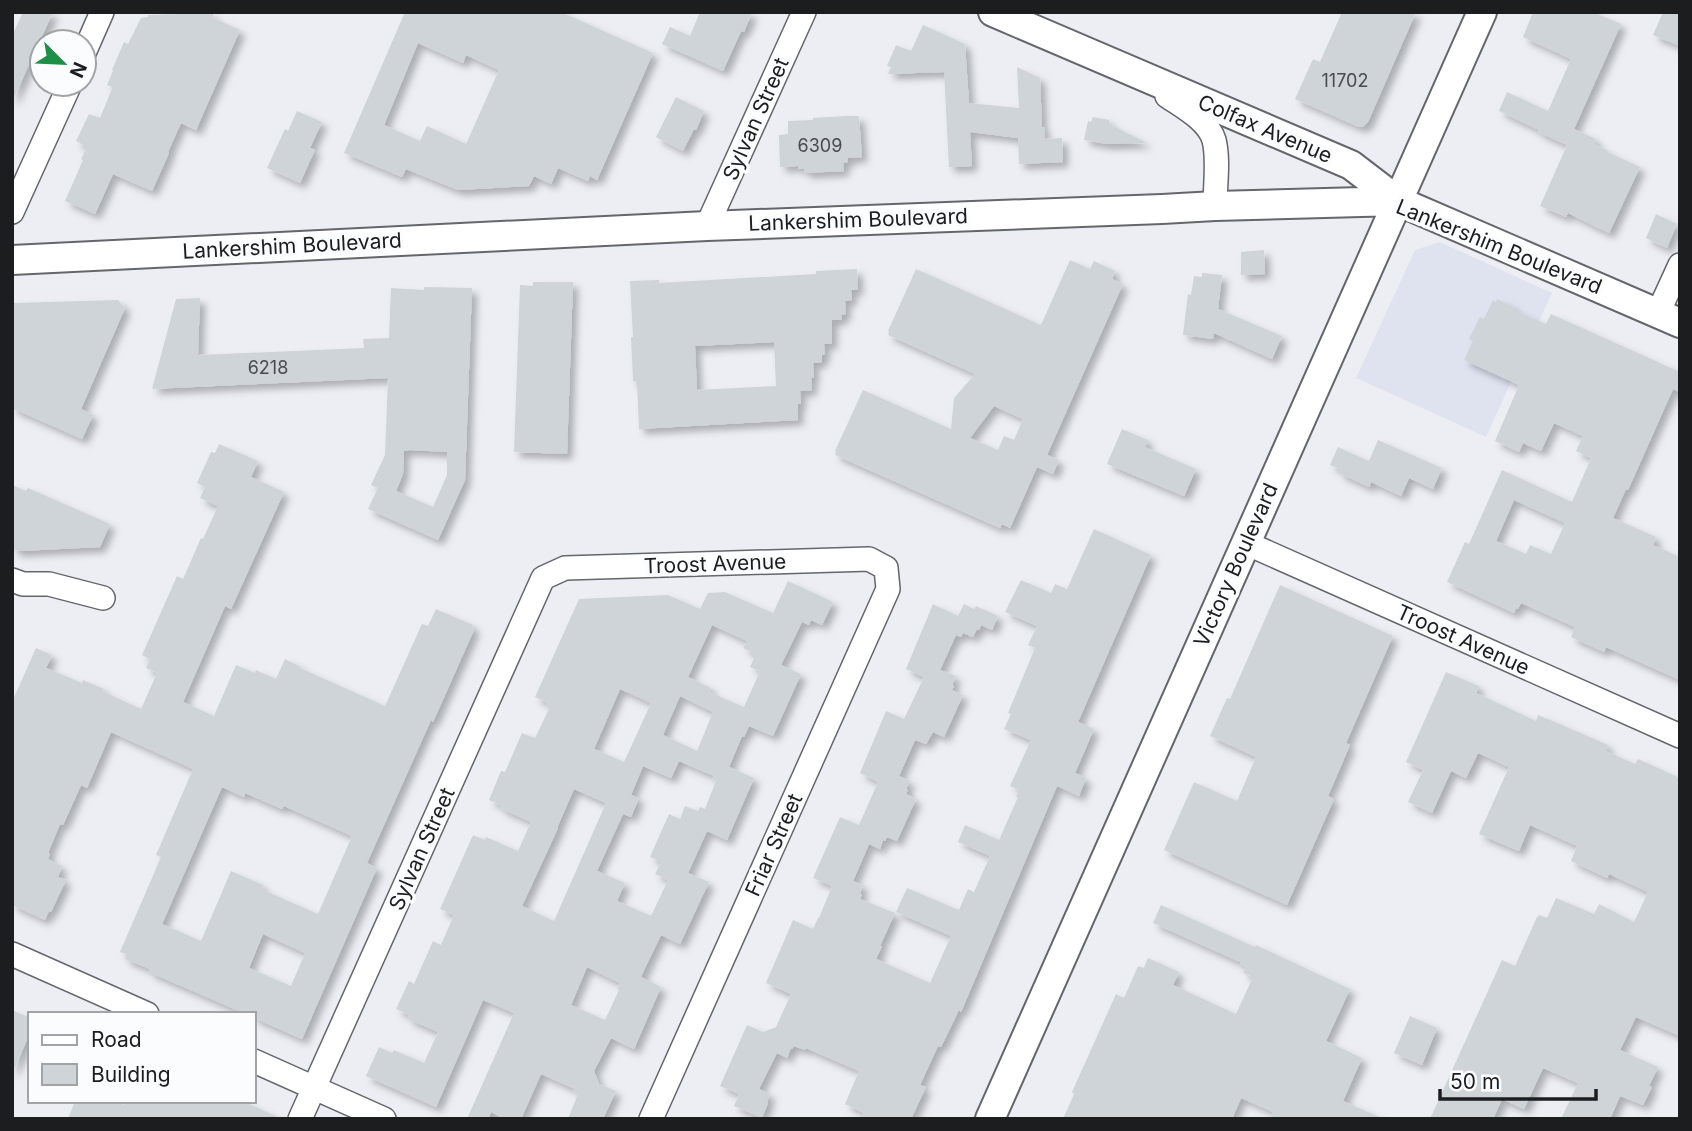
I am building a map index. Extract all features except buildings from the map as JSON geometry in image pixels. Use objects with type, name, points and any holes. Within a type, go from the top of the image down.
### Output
[{"type":"main road","name":"Colfax Avenue","points":[[993,12],[1351,165],[1398,201]]},
{"type":"main road","name":"Victory Boulevard","points":[[990,1119],[1482,12]]},
{"type":"main road","name":"Lankershim Boulevard","points":[[12,260],[707,226],[1398,201],[1669,318]]},
{"type":"street","points":[[95,28],[102,12]]},
{"type":"street","name":"Sylvan Street","points":[[707,226],[804,12]]},
{"type":"street","name":"Colfax Avenue","points":[[1126,70],[1189,110],[1203,123],[1213,138],[1216,156],[1215,206]]},
{"type":"street","points":[[12,212],[64,98]]},
{"type":"street","points":[[1669,318],[1680,265]]},
{"type":"street","name":"Troost Avenue","points":[[1246,543],[1680,736]]},
{"type":"street","name":"Troost Avenue","points":[[543,578],[565,568],[856,559],[869,559],[886,568]]},
{"type":"street","name":"Friar Street","points":[[651,1119],[888,589],[886,568]]},
{"type":"street","name":"Sylvan Street","points":[[300,1119],[543,578]]},
{"type":"street","points":[[12,580],[23,584],[49,584],[103,598]]},
{"type":"street","points":[[12,954],[142,1012]]},
{"type":"street","points":[[256,1062],[384,1119]]},
{"type":"shaded area","points":[[1440,242],[1552,293],[1486,437],[1356,378],[1415,250]]}]
